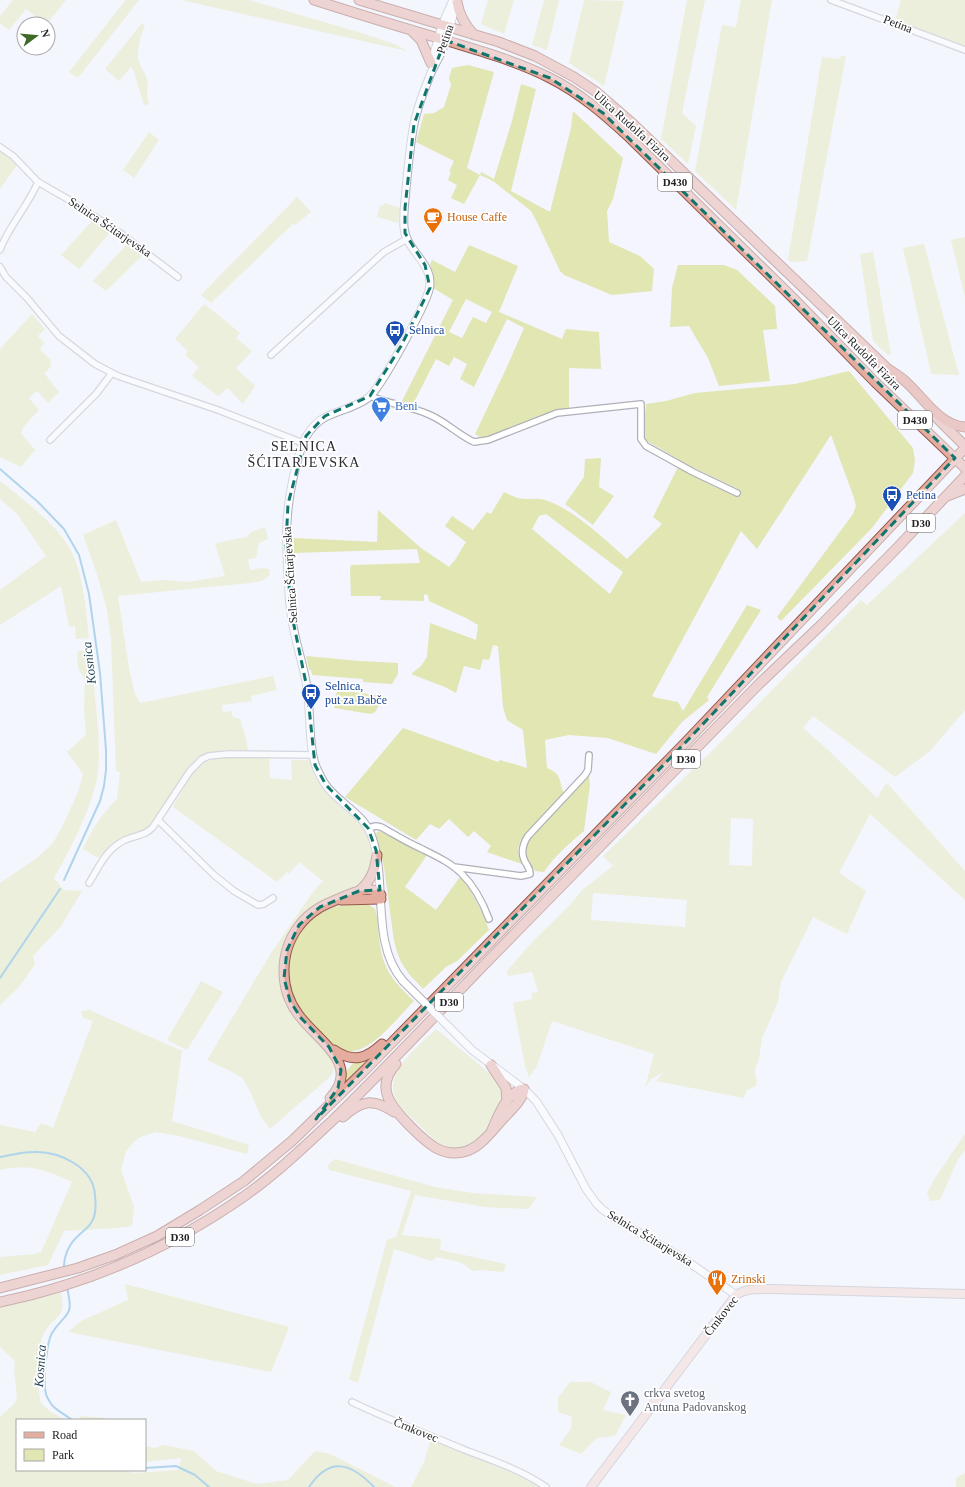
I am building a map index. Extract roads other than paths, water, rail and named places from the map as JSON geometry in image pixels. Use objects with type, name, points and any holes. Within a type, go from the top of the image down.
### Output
[{"type":"highway","points":[[888,369],[906,382],[946,421],[952,424],[965,426]]},
{"type":"main road","name":"Ulica Rudolfa Fizira","points":[[314,0],[507,60],[544,75],[579,95],[603,113],[794,298],[874,382],[965,468]]},
{"type":"main road","name":"Ulica Rudolfa Fizira","points":[[359,0],[446,26],[535,56],[574,77],[595,92],[638,129],[888,369],[965,447]]},
{"type":"main road","points":[[455,1],[466,25],[474,35]]},
{"type":"main road","points":[[411,30],[420,40],[432,63]]},
{"type":"main road","name":"D30","points":[[0,1288],[52,1276],[78,1268],[115,1255],[157,1236],[244,1181],[281,1151],[316,1119],[400,1034],[689,738],[965,447]]},
{"type":"main road","name":"D30","points":[[0,1302],[82,1280],[166,1245],[206,1222],[247,1194],[303,1148],[375,1079],[759,684],[821,625],[965,476]]},
{"type":"main road","points":[[945,496],[965,489]]},
{"type":"main road","points":[[359,891],[370,880],[373,873],[376,855]]},
{"type":"main road","points":[[316,1119],[321,1109],[338,1088],[341,1078],[340,1064],[329,1047],[301,1018],[293,1007],[285,983],[284,966],[289,943],[299,925],[320,907],[337,900],[359,891],[371,890],[378,892],[381,897],[337,900]]},
{"type":"main road","points":[[329,1047],[344,1056],[360,1058],[372,1054],[385,1042],[400,1034]]},
{"type":"main road","points":[[412,1040],[407,1050],[390,1072],[386,1081],[387,1095],[389,1101],[402,1117],[428,1144],[434,1148],[449,1153],[462,1152],[472,1149],[492,1130],[522,1096],[524,1089]]},
{"type":"main road","points":[[491,1065],[506,1088],[508,1101]]},
{"type":"main road","points":[[492,1130],[514,1092],[524,1089]]},
{"type":"main road","points":[[322,1130],[338,1122],[353,1109],[368,1103],[379,1103],[402,1117]]},
{"type":"main road","name":"Črnkovec","points":[[593,1485],[736,1295],[745,1291],[771,1289],[965,1294]]},
{"type":"street","name":"Petina","points":[[831,0],[965,50]]},
{"type":"street","name":"Petina","points":[[430,76],[432,63],[455,1]]},
{"type":"street","name":"Petina","points":[[412,136],[414,124],[430,76],[440,55],[442,39]]},
{"type":"street","name":"Selnica Šćitarjevska","points":[[412,136],[404,227],[407,239],[425,265],[429,275],[430,288],[401,346],[381,381],[370,396],[353,406],[331,414],[318,421],[312,428],[303,443],[298,457],[288,504],[286,545],[290,611],[307,688],[315,765],[326,786],[358,815],[368,828],[374,843],[376,855],[386,947],[394,969],[402,981],[472,1050],[524,1089],[543,1110],[586,1189],[602,1209],[614,1218],[684,1259],[736,1295]]},
{"type":"street","name":"Selnica Šćitarjevska","points":[[0,146],[13,156],[38,182],[71,201],[120,233],[178,277]]},
{"type":"street","points":[[0,250],[7,236],[33,195],[38,182]]},
{"type":"street","points":[[271,354],[384,252],[407,239]]},
{"type":"street","points":[[0,267],[6,277],[27,298],[59,336],[95,364],[112,373],[225,413],[303,443]]},
{"type":"street","points":[[50,440],[96,394],[112,373]]},
{"type":"street","points":[[370,396],[430,415],[474,442],[488,440],[557,413],[641,404],[641,439],[646,446],[693,472],[736,493]]},
{"type":"street","points":[[89,883],[100,863],[116,846],[127,839],[148,833],[190,771],[202,759],[209,756],[228,754],[313,755]]},
{"type":"street","points":[[454,867],[521,876],[530,874],[530,870],[523,857],[523,844],[528,836],[586,775],[589,756]]},
{"type":"street","points":[[158,820],[214,875],[234,891],[258,905],[264,904],[273,898]]},
{"type":"street","points":[[368,828],[376,826],[381,827],[437,856],[454,867],[473,887],[483,903],[490,919]]},
{"type":"street","name":"Črnkovec","points":[[352,1402],[375,1413],[494,1461],[534,1479],[546,1487]]},
{"type":"waterway","name":"Kosnica","points":[[0,469],[38,502],[64,529],[79,555],[89,594],[100,673],[106,750],[106,770],[100,801],[64,880]]},
{"type":"waterway","name":"Kosnica","points":[[0,978],[60,889]]},
{"type":"waterway","name":"Kosnica","points":[[0,1157],[30,1152],[54,1154],[74,1163],[89,1177],[95,1196],[94,1217],[90,1225],[69,1247],[64,1260],[64,1269]]},
{"type":"waterway","name":"Kosnica","points":[[67,1287],[70,1304],[69,1310],[50,1338],[46,1363],[45,1388],[46,1394],[52,1405],[71,1419]]},
{"type":"waterway","name":"Kosnica","points":[[146,1468],[176,1466],[195,1475],[209,1487]]},
{"type":"waterway","name":"Kosnica","points":[[309,1487],[317,1477],[325,1471],[333,1467],[341,1466],[349,1468],[357,1473],[374,1487]]},
{"type":"place","name":"House Caffe","points":[[433,234]]},
{"type":"place","name":"Selnica","points":[[395,347]]},
{"type":"place","name":"Beni","points":[[381,423]]},
{"type":"place","name":"Petina","points":[[892,512]]},
{"type":"place","name":"Selnica, put za Babče","points":[[311,710]]},
{"type":"place","name":"Zrinski","points":[[717,1296]]},
{"type":"place","name":"crkva svetog Antuna Padovanskog","points":[[630,1417]]},
{"type":"district","name":"SELNICA ŠĆITARJEVSKA","points":[[304,454]]}]
